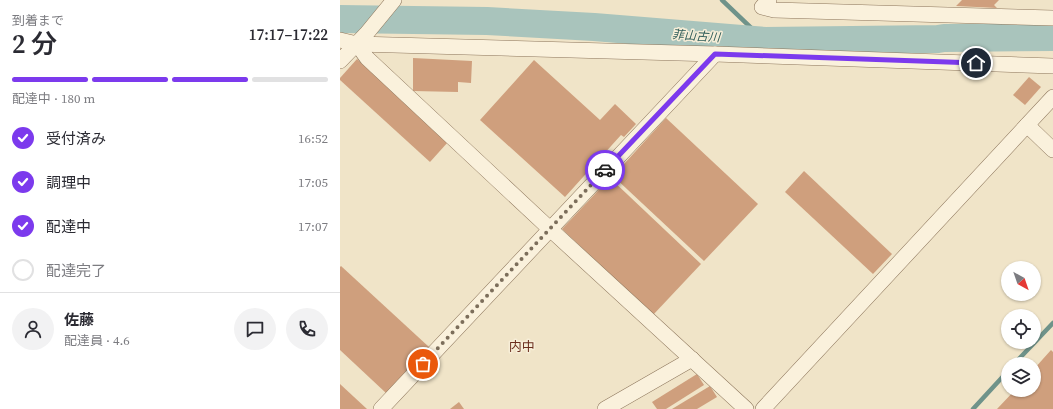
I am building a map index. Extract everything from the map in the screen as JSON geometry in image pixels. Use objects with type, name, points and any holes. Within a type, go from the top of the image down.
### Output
[{"type":"street","points":[[770,0],[762,8],[774,10],[1053,18]]},
{"type":"street","points":[[340,61],[391,4]]},
{"type":"street","points":[[362,38],[367,58],[746,409]]},
{"type":"street","points":[[340,40],[362,38],[715,54],[1053,66]]},
{"type":"street","points":[[381,409],[715,54]]},
{"type":"street","points":[[763,409],[1053,97]]},
{"type":"street","points":[[1026,125],[1053,150]]},
{"type":"street","points":[[605,409],[692,359]]},
{"type":"building","points":[[962,0],[999,0],[994,5],[997,8],[956,6]]},
{"type":"building","points":[[413,58],[472,61],[471,83],[458,82],[458,92],[413,91]]},
{"type":"building","points":[[357,59],[448,142],[430,162],[340,80],[340,78]]},
{"type":"building","points":[[534,60],[600,120],[615,104],[636,124],[624,137],[621,135],[565,197],[480,120]]},
{"type":"building","points":[[1029,77],[1041,87],[1025,105],[1013,95]]},
{"type":"building","points":[[666,118],[758,204],[704,261],[613,176]]},
{"type":"building","points":[[804,171],[892,254],[873,274],[785,192]]},
{"type":"building","points":[[610,178],[701,264],[653,315],[562,229]]},
{"type":"building","points":[[341,266],[429,347],[386,393],[340,350]]},
{"type":"building","points":[[1051,350],[1053,352],[1053,409],[997,409],[1008,397],[1041,397],[1041,361]]},
{"type":"building","points":[[697,374],[704,385],[666,409],[657,409],[652,402]]},
{"type":"building","points":[[340,384],[367,409],[340,409]]},
{"type":"building","points":[[710,386],[717,397],[697,409],[672,409]]},
{"type":"building","points":[[459,402],[464,409],[450,409]]},
{"type":"waterway","points":[[722,0],[765,41]]},
{"type":"waterway","name":"菲山古川","points":[[340,19],[487,21],[594,27],[765,41],[1053,37]]},
{"type":"waterway","points":[[1021,357],[1053,323]]},
{"type":"waterway","points":[[973,409],[1001,379]]},
{"type":"way so far","points":[[423,364],[605,170]]},
{"type":"district","name":"内中","points":[[522,346]]},
{"type":"route","points":[[605,170],[715,54],[976,63]]}]
